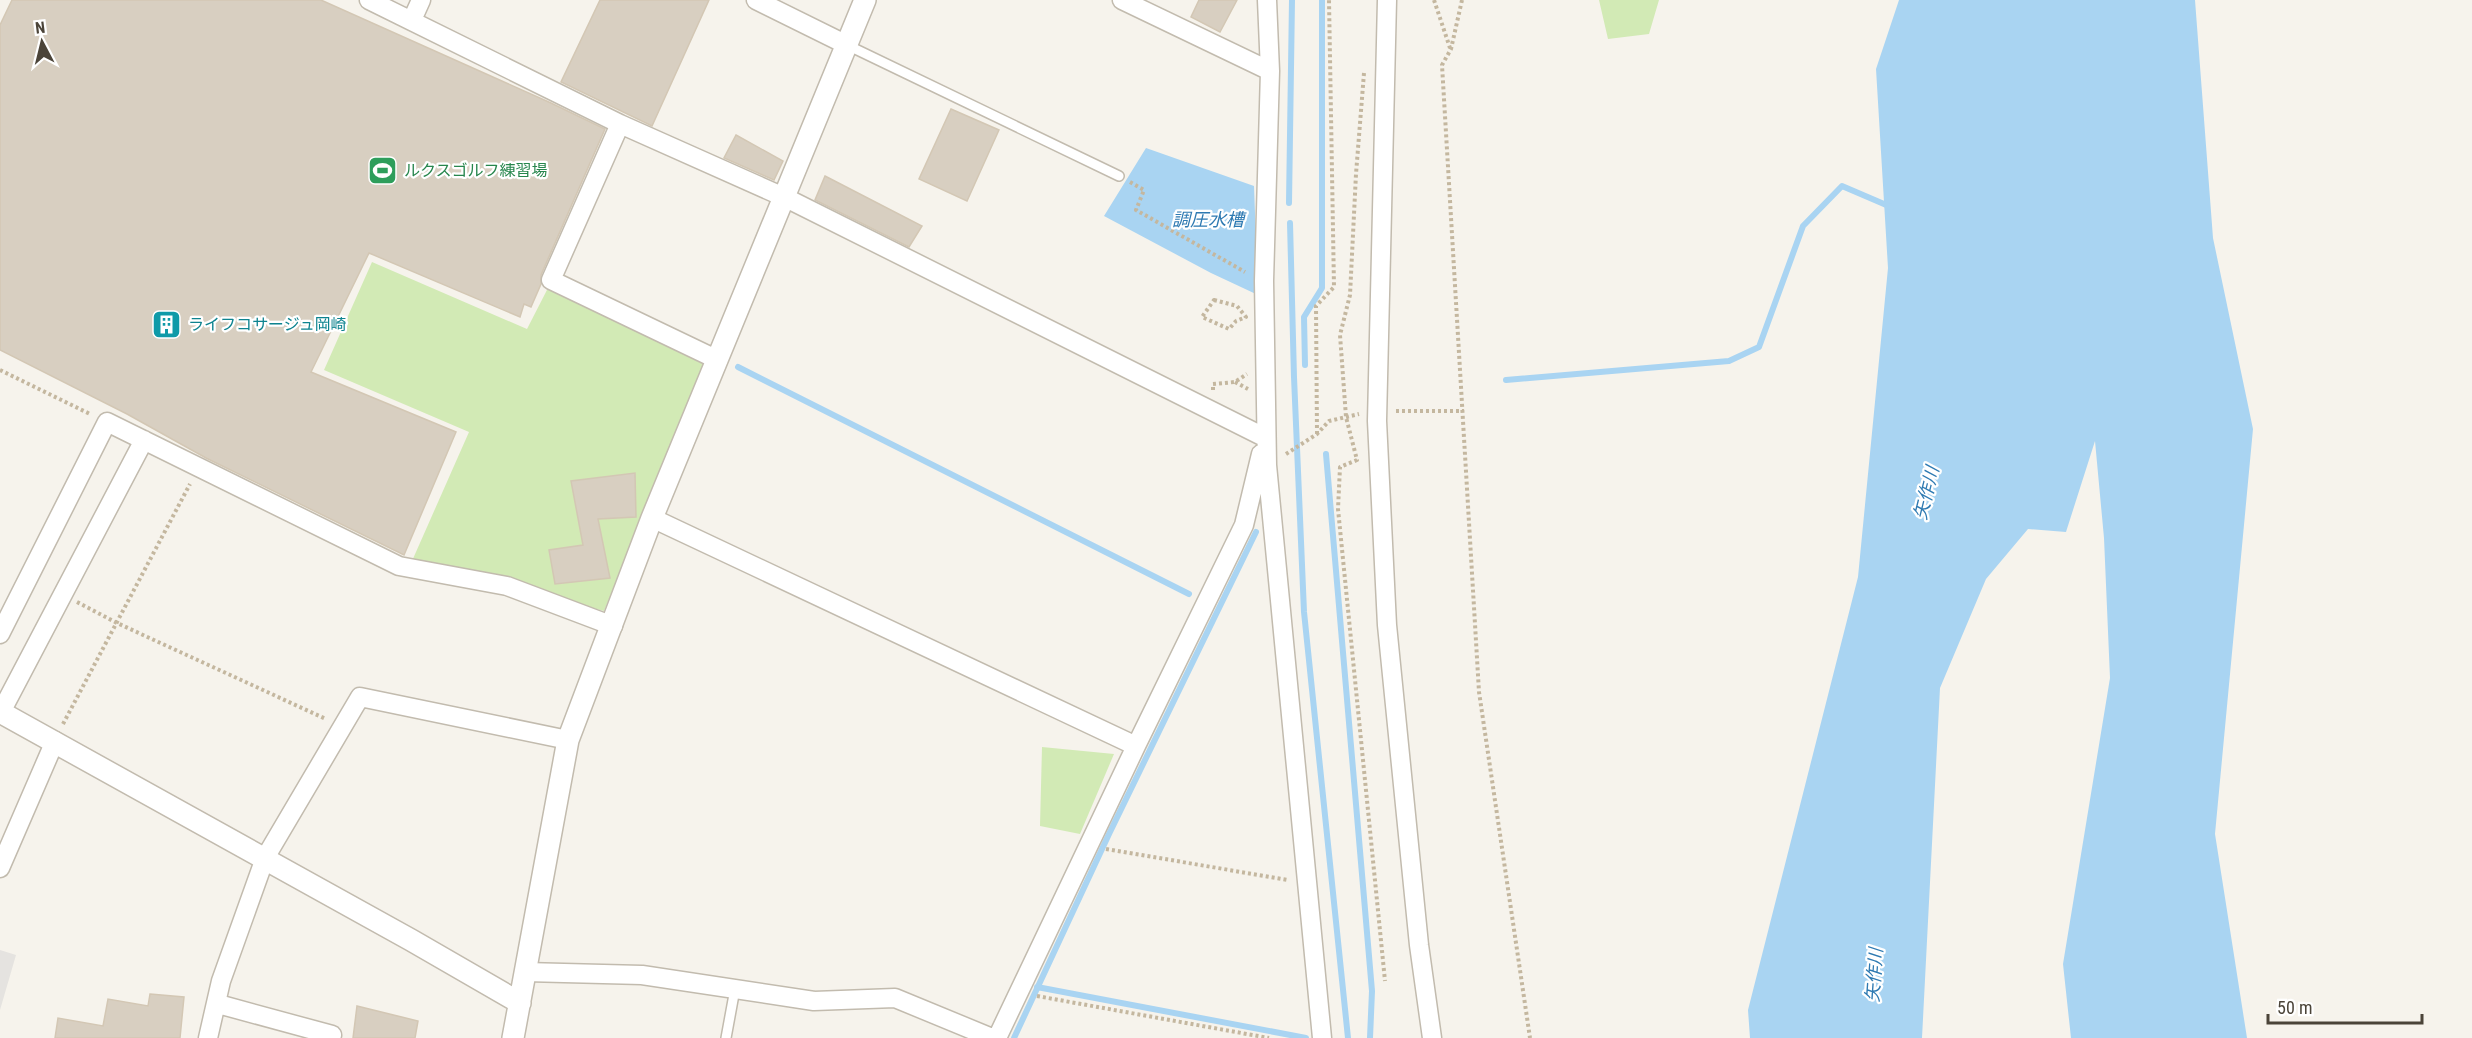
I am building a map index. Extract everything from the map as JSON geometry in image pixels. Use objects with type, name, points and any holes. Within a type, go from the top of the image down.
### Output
[{"type":"street","points":[[369,0],[620,124],[786,198],[1266,438]]},
{"type":"street","points":[[412,20],[422,0]]},
{"type":"street","points":[[756,0],[847,45]]},
{"type":"street","points":[[516,1038],[525,972],[568,740],[652,518],[786,198],[865,0]]},
{"type":"street","points":[[1122,0],[1270,71]]},
{"type":"street","points":[[1267,0],[1270,71],[1264,281],[1267,465],[1322,1038]]},
{"type":"street","points":[[1387,0],[1377,411],[1387,625],[1419,945],[1432,1038]]},
{"type":"street","points":[[620,124],[552,280],[718,360]]},
{"type":"street","points":[[0,634],[107,422],[399,566],[507,586],[613,626]]},
{"type":"street","points":[[997,1038],[1244,525],[1266,438]]},
{"type":"street","points":[[144,440],[0,712],[265,858],[520,1003]]},
{"type":"street","points":[[652,518],[1136,746]]},
{"type":"street","points":[[208,1038],[218,1004],[221,981],[265,858],[360,696],[568,740]]},
{"type":"street","points":[[0,868],[55,741]]},
{"type":"street","points":[[525,972],[642,975],[814,1001],[895,999],[992,1038]]},
{"type":"street","points":[[218,1004],[332,1035]]},
{"type":"lane","points":[[847,45],[1119,176]]},
{"type":"lane","points":[[726,1038],[735,989]]},
{"type":"path","points":[[1317,434],[1316,306],[1334,287],[1329,0]]},
{"type":"path","points":[[1434,0],[1451,49]]},
{"type":"path","points":[[1462,0],[1451,49],[1442,65],[1479,692],[1530,1038]]},
{"type":"path","points":[[1364,70],[1350,295],[1340,335],[1346,417],[1357,460],[1340,467],[1338,509],[1385,981]]},
{"type":"path","points":[[1119,176],[1144,190],[1136,210],[1226,262]]},
{"type":"path","points":[[1214,300],[1238,306],[1246,317],[1236,321],[1229,329],[1202,317],[1214,300]]},
{"type":"path","points":[[0,370],[107,422]]},
{"type":"path","points":[[1214,394],[1213,384],[1235,382],[1248,389],[1246,400]]},
{"type":"path","points":[[1267,465],[1317,434],[1329,421],[1377,411],[1464,411]]},
{"type":"path","points":[[55,741],[199,467]]},
{"type":"path","points":[[68,597],[117,623],[342,727]]},
{"type":"path","points":[[1088,846],[1307,883]]},
{"type":"path","points":[[1019,992],[1269,1038]]},
{"type":"green space","points":[[1599,0],[1659,0],[1649,34],[1608,39]]},
{"type":"green space","points":[[372,262],[527,329],[548,288],[705,365],[604,611],[412,561],[469,432],[324,370]]},
{"type":"green space","points":[[1042,747],[1114,754],[1080,834],[1040,826]]},
{"type":"shaded area","points":[[0,950],[16,955],[0,1010]]},
{"type":"water","name":"矢作川","points":[[1899,0],[2195,0],[2213,238],[2253,429],[2215,834],[2247,1038],[2071,1038],[2063,964],[2110,678],[2104,538],[2095,441],[2066,532],[2028,529],[1986,579],[1940,688],[1922,1038],[1750,1038],[1748,1010],[1858,577],[1888,268],[1876,69]]},
{"type":"water","name":"調圧水槽","points":[[1146,148],[1254,186],[1258,295],[1211,273],[1104,216]]},
{"type":"building","points":[[12,0],[321,0],[605,129],[541,275],[541,284],[531,307],[524,304],[520,317],[369,253],[311,372],[456,432],[404,555],[206,458],[127,414],[0,350],[0,25]]},
{"type":"building","points":[[600,0],[709,0],[652,126],[561,82]]},
{"type":"building","points":[[1199,0],[1237,0],[1220,32],[1191,17]]},
{"type":"building","points":[[951,109],[999,130],[967,201],[919,179]]},
{"type":"building","points":[[736,135],[783,161],[774,180],[724,158]]},
{"type":"building","points":[[825,176],[922,226],[909,247],[815,200]]},
{"type":"building","points":[[635,473],[636,517],[598,519],[610,578],[555,584],[549,550],[583,545],[571,481]]},
{"type":"building","points":[[150,994],[184,997],[180,1038],[55,1038],[58,1018],[103,1026],[108,999],[148,1006]]},
{"type":"building","points":[[357,1006],[418,1021],[415,1038],[353,1038]]},
{"type":"waterway","points":[[1289,203],[1292,0]]},
{"type":"waterway","points":[[1305,365],[1304,317],[1322,288],[1322,0]]},
{"type":"waterway","points":[[1506,380],[1729,361],[1759,347],[1803,226],[1842,186],[1891,207]]},
{"type":"waterway","points":[[1290,223],[1304,612],[1348,1038]]},
{"type":"waterway","points":[[738,367],[1189,594]]},
{"type":"waterway","points":[[1326,454],[1372,991],[1370,1038]]},
{"type":"waterway","points":[[1014,1038],[1109,834],[1256,532]]},
{"type":"waterway","points":[[1037,987],[1306,1038]]},
{"type":"place","name":"ルクスゴルフ練習場","points":[[383,170]]},
{"type":"place","name":"ライフコサージュ岡崎","points":[[167,324]]}]
